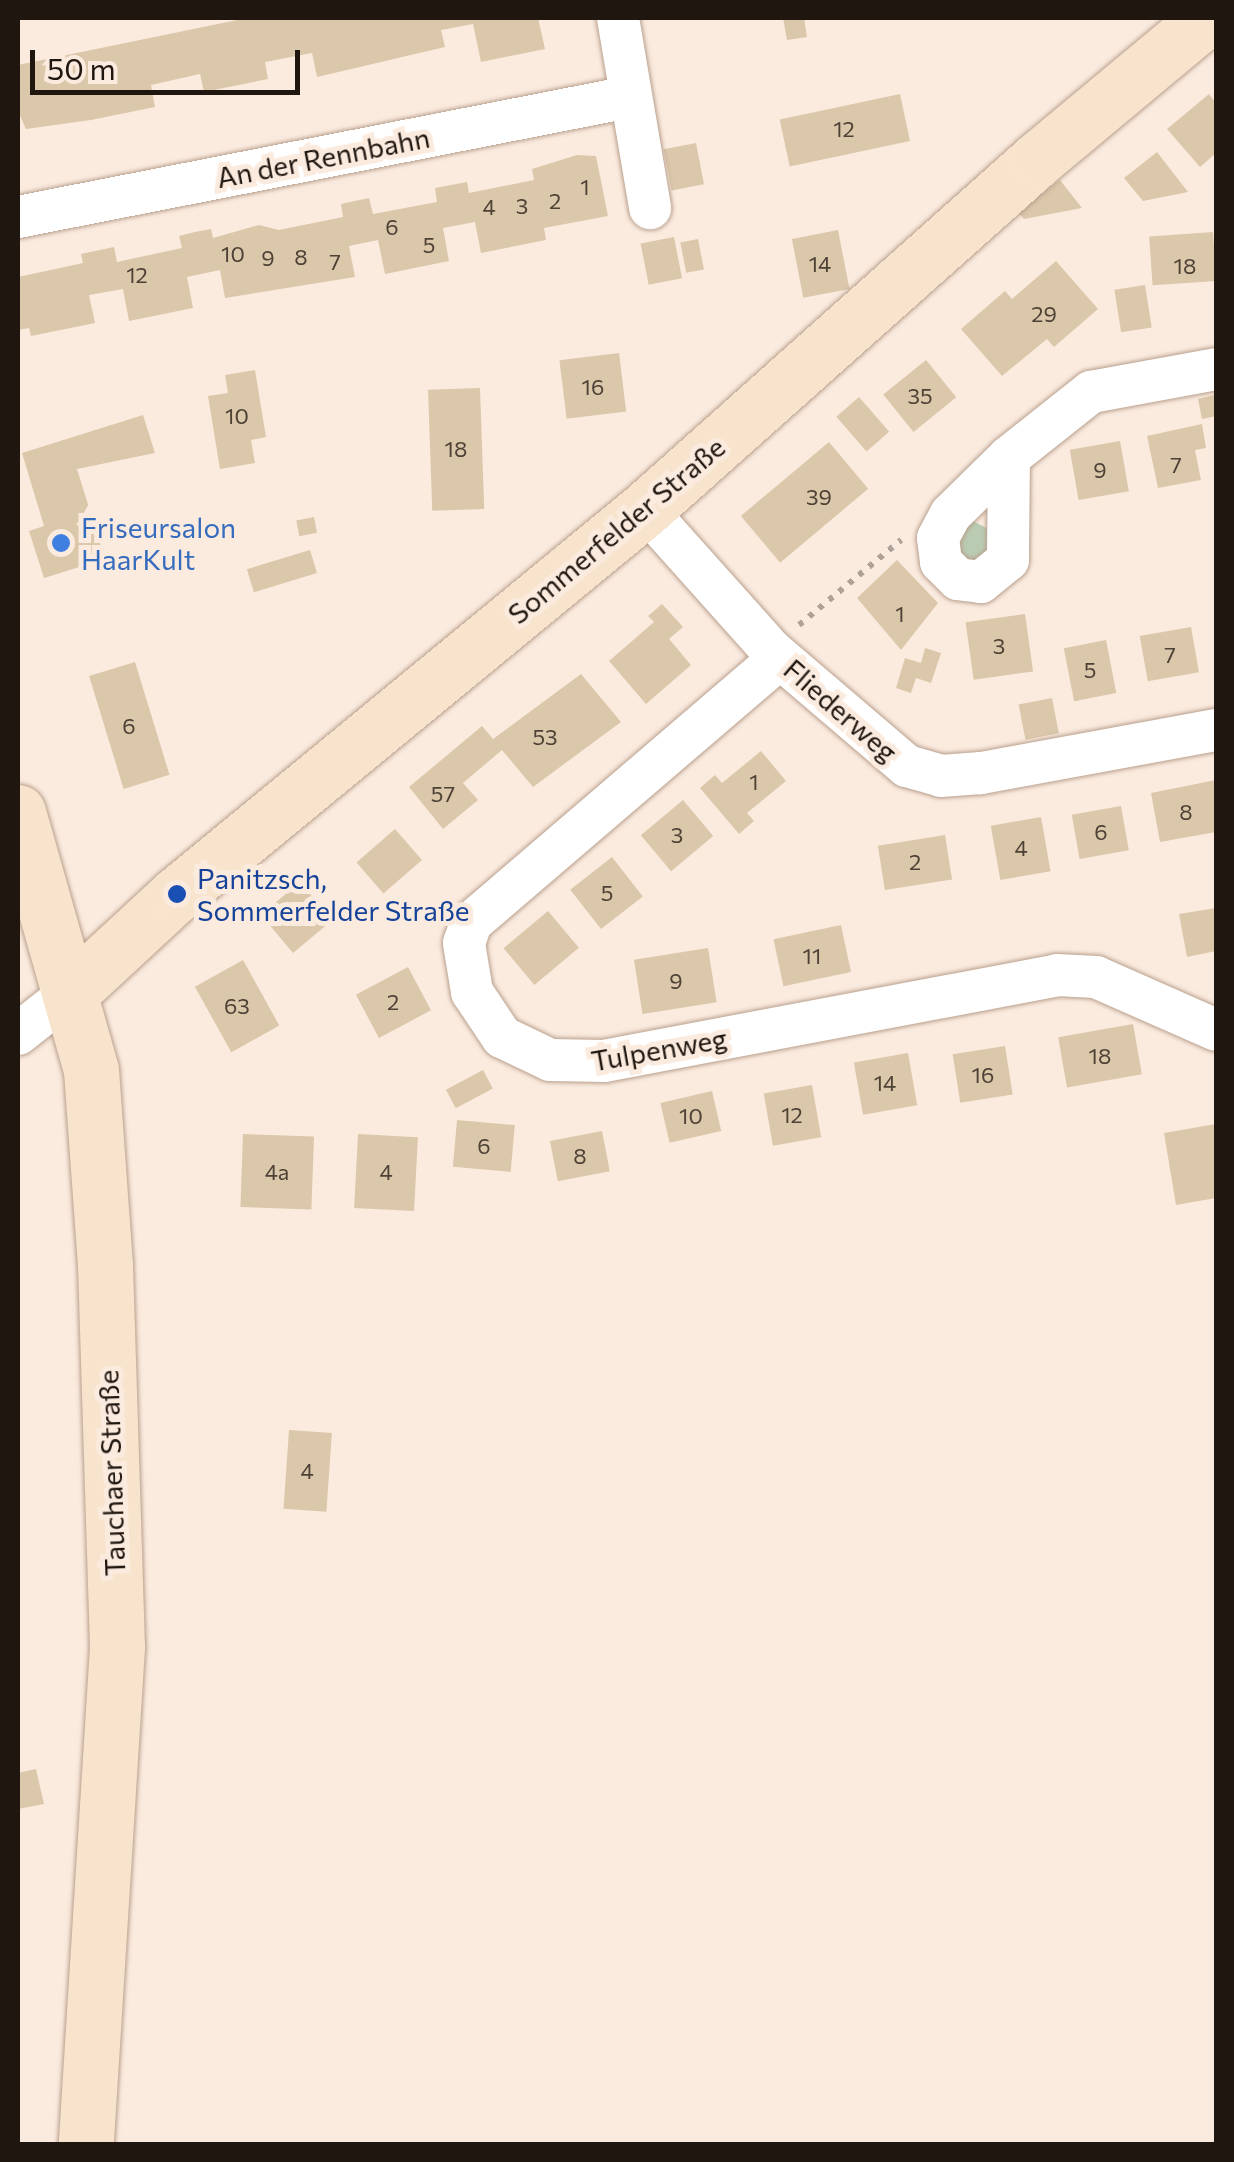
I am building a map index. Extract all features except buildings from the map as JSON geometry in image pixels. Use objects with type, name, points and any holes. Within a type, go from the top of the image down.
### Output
[{"type":"street","points":[[618,18],[628,96],[650,208]]},
{"type":"street","name":"Sommerfelder Straße","points":[[18,1034],[72,992],[177,894],[646,509],[1039,158],[1207,18]]},
{"type":"street","name":"An der Rennbahn","points":[[18,217],[628,96]]},
{"type":"street","points":[[1009,457],[1013,536],[1002,570],[981,582],[958,578],[941,562],[938,538],[952,514],[1009,457],[1092,392],[1216,369]]},
{"type":"street","name":"Fliederweg","points":[[646,509],[775,654],[880,748],[907,766],[941,776],[1216,730]]},
{"type":"street","name":"Tulpenweg","points":[[775,654],[470,923],[464,943],[472,992],[502,1037],[550,1060],[604,1061],[1057,975],[1096,977],[1216,1030]]},
{"type":"street","name":"Tauchaer Straße","points":[[18,812],[72,992],[90,1070],[100,1163],[117,1647],[86,2144]]},
{"type":"path","points":[[775,654],[893,544],[917,531],[938,538]]},
{"type":"green space","points":[[973,521],[998,534],[978,573],[950,539]]},
{"type":"place","name":"Friseursalon HaarKult","points":[[61,543]]},
{"type":"place","name":"Panitzsch, Sommerfelder Straße","points":[[177,894]]}]
